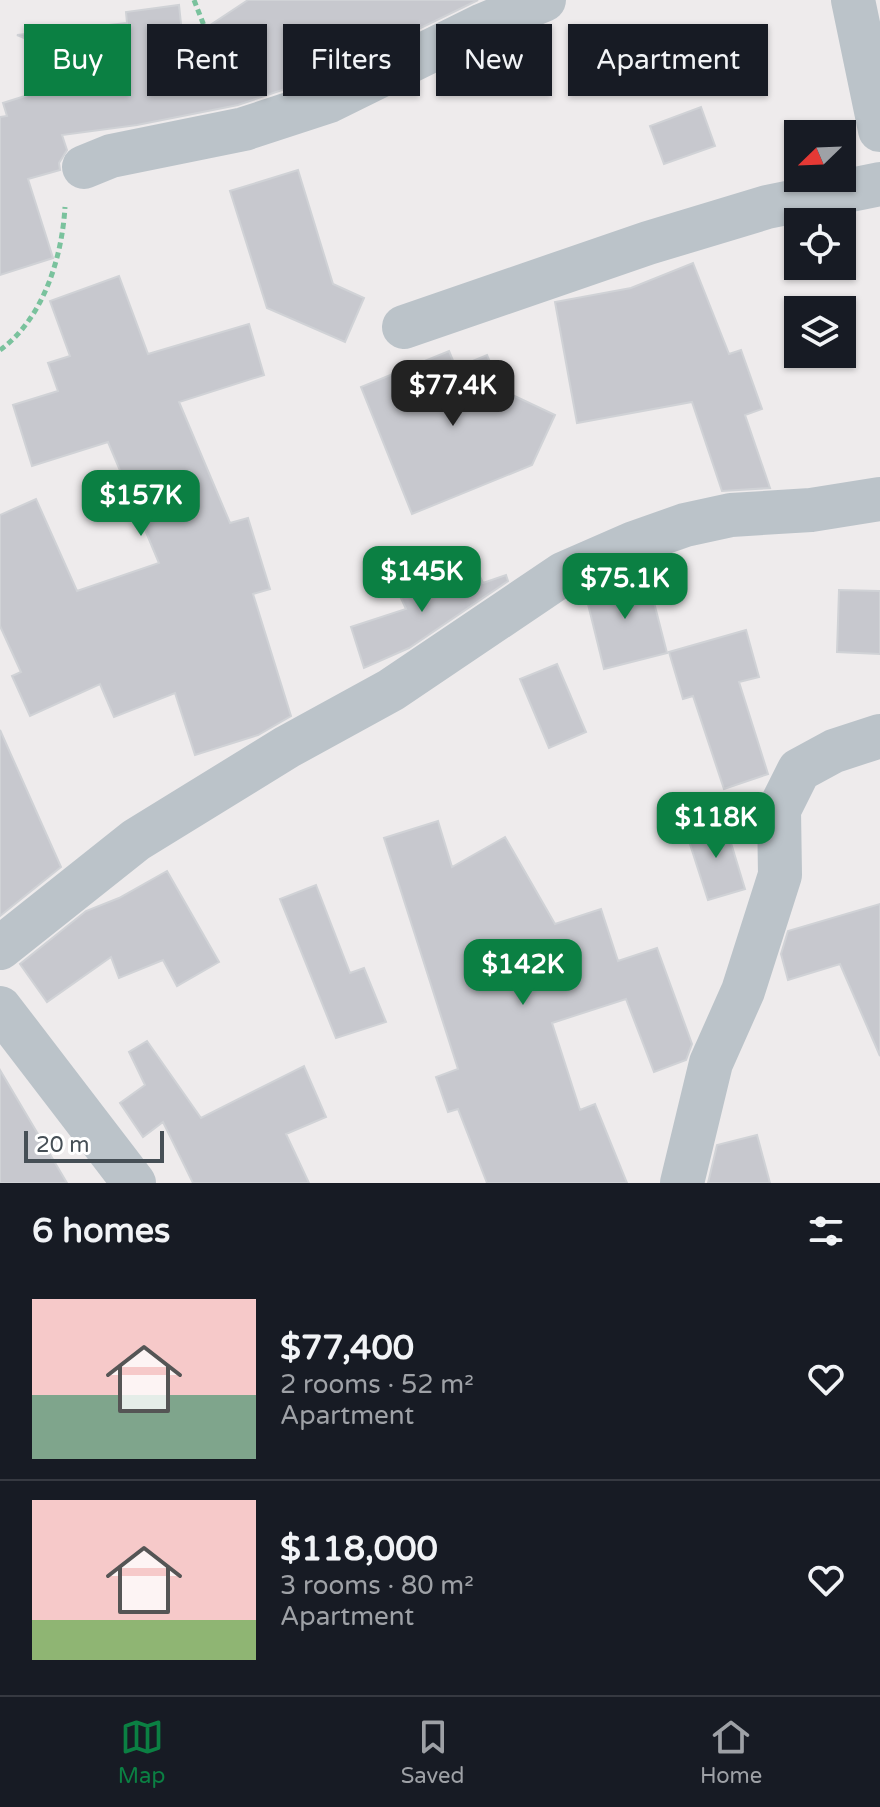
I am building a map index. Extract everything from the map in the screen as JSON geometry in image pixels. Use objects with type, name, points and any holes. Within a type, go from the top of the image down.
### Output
[{"type":"street","points":[[84,167],[111,156],[244,129],[329,101],[483,25],[544,0]]},
{"type":"street","points":[[853,0],[880,130]]},
{"type":"street","points":[[404,327],[648,243],[752,211],[880,184]]},
{"type":"street","points":[[0,948],[136,840],[287,747],[391,690],[563,574],[685,525],[731,515],[811,510],[880,499]]},
{"type":"street","points":[[682,1183],[711,1063],[743,991],[780,875],[779,810],[799,770],[834,751],[880,736]]},
{"type":"street","points":[[0,1008],[134,1183]]},
{"type":"path","points":[[194,0],[244,129]]},
{"type":"path","points":[[0,350],[16,339],[35,312],[64,234],[65,199],[84,167]]},
{"type":"building","points":[[248,0],[478,0],[420,28],[420,24],[283,24],[283,90],[267,95],[267,24],[212,24]]},
{"type":"building","points":[[179,5],[181,24],[147,24],[147,96],[264,96],[238,105],[137,125],[62,135],[67,150],[59,163],[60,170],[28,179],[53,258],[0,275],[0,117],[7,116],[3,103],[25,96],[131,96],[131,24],[118,24],[127,23],[126,12]]},
{"type":"building","points":[[701,107],[715,146],[664,164],[650,126]]},
{"type":"building","points":[[298,170],[333,284],[364,298],[345,342],[267,308],[230,191]]},
{"type":"building","points":[[693,263],[729,354],[741,350],[762,409],[745,415],[770,488],[722,491],[692,402],[577,423],[555,302],[631,288]]},
{"type":"building","points":[[119,276],[148,354],[249,324],[264,375],[179,402],[230,523],[248,518],[270,589],[253,594],[291,716],[258,735],[195,755],[175,693],[114,717],[100,684],[30,716],[12,676],[21,672],[0,626],[0,515],[36,499],[77,591],[159,563],[108,442],[32,466],[13,405],[58,391],[48,363],[70,356],[50,301]]},
{"type":"building","points":[[449,351],[456,368],[487,355],[502,390],[555,415],[532,465],[412,514],[361,387]]},
{"type":"building","points":[[473,562],[483,583],[506,575],[508,581],[409,648],[364,668],[351,627],[406,609],[400,596]]},
{"type":"building","points":[[634,570],[637,582],[648,579],[667,653],[604,669],[585,592]]},
{"type":"building","points":[[839,590],[880,591],[880,654],[837,652]]},
{"type":"building","points":[[746,630],[759,677],[739,682],[768,774],[724,789],[693,696],[683,699],[669,652]]},
{"type":"building","points":[[557,664],[586,732],[549,748],[520,679]]},
{"type":"building","points":[[0,730],[61,867],[0,916]]},
{"type":"building","points":[[724,820],[745,889],[708,900],[686,832]]},
{"type":"building","points":[[438,821],[452,867],[505,837],[555,924],[601,909],[618,961],[657,948],[692,1044],[686,1060],[654,1072],[626,999],[552,1023],[580,1110],[595,1104],[627,1183],[487,1183],[458,1109],[448,1112],[436,1077],[458,1069],[384,838]]},
{"type":"building","points":[[167,871],[219,962],[177,986],[163,960],[119,978],[111,957],[47,1002],[20,964],[86,911],[119,898]]},
{"type":"building","points":[[316,885],[350,973],[364,968],[386,1022],[336,1038],[280,899]]},
{"type":"building","points":[[880,904],[880,1056],[840,964],[788,980],[781,954],[788,931]]},
{"type":"building","points":[[147,1041],[201,1118],[304,1066],[326,1117],[286,1134],[309,1183],[193,1183],[163,1122],[143,1137],[120,1103],[145,1085],[129,1052]]},
{"type":"building","points":[[0,1070],[67,1183],[0,1183]]},
{"type":"building","points":[[757,1135],[770,1183],[708,1183],[717,1145]]}]
